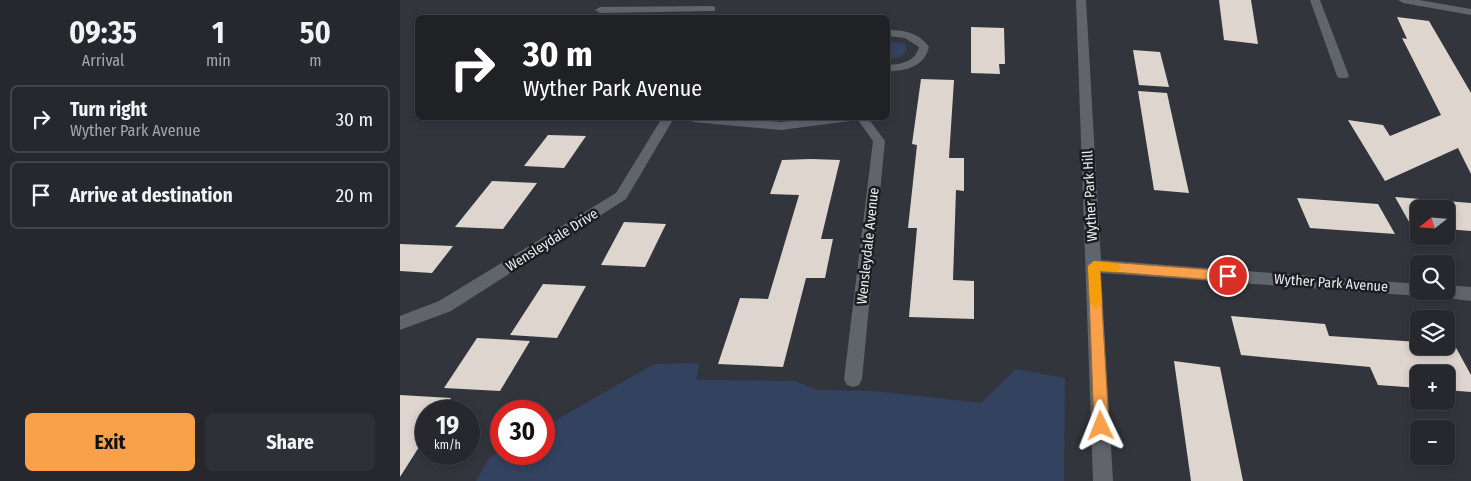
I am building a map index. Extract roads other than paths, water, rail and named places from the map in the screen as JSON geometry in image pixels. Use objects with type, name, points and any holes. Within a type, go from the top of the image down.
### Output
[{"type":"street","name":"Wyther Park Hill","points":[[1081,0],[1103,481]]},
{"type":"street","points":[[1315,0],[1343,76]]},
{"type":"street","points":[[1403,0],[1471,12]]},
{"type":"street","points":[[600,10],[712,9]]},
{"type":"street","points":[[890,33],[906,34],[916,38],[924,47],[924,54],[916,62],[906,66],[890,68]]},
{"type":"street","name":"Wensleydale Drive","points":[[400,323],[446,306],[621,196],[667,120]]},
{"type":"street","points":[[715,120],[781,126],[835,120]]},
{"type":"street","name":"Wensleydale Avenue","points":[[853,379],[879,141],[863,120]]},
{"type":"street","name":"Wyther Park Avenue","points":[[1094,266],[1410,289]]},
{"type":"street","points":[[1455,293],[1471,294]]}]
